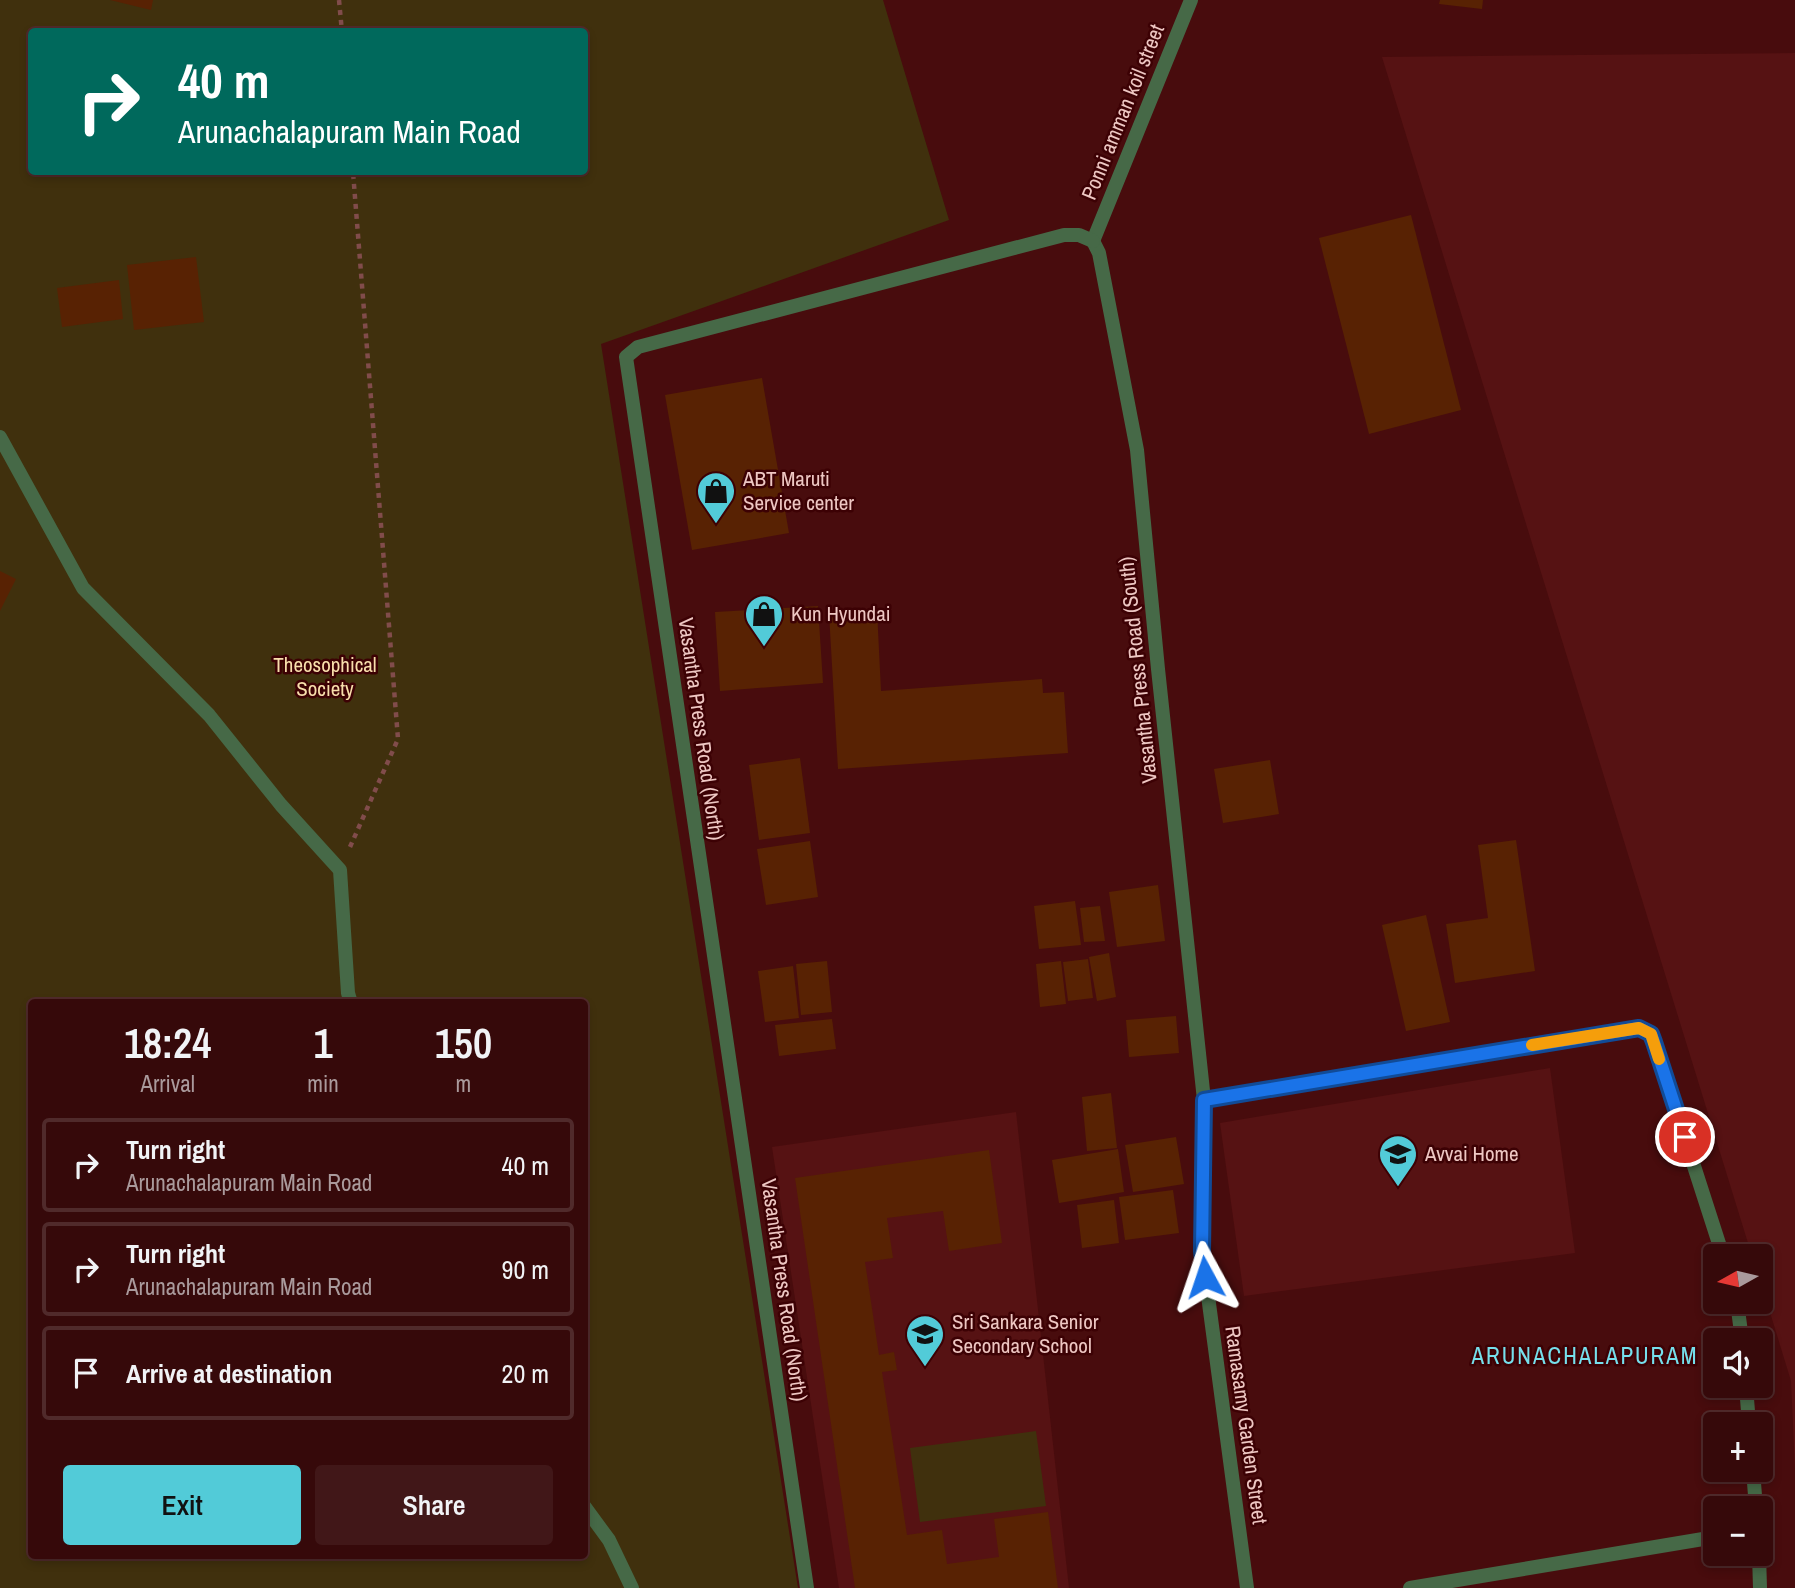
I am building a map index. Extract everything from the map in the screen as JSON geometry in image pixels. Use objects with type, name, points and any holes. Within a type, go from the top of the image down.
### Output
[{"type":"street","name":"Ponni amman koil street","points":[[1093,240],[1191,0]]},
{"type":"street","name":"Vasantha Press Road (North)","points":[[807,1588],[626,357],[638,347],[999,251],[1064,235],[1093,240]]},
{"type":"street","name":"Vasantha Press Road (South)","points":[[1093,240],[1099,253],[1138,450],[1158,669],[1204,1100]]},
{"type":"street","points":[[0,438],[83,588],[209,715],[281,805],[340,870],[350,999]]},
{"type":"street","points":[[1204,1100],[1632,1029],[1646,1030],[1654,1042],[1719,1244]]},
{"type":"street","name":"Ramasamy Garden Street","points":[[1204,1100],[1202,1251],[1247,1588]]},
{"type":"street","points":[[588,1511],[609,1540],[632,1588]]},
{"type":"street","points":[[1410,1588],[1703,1539]]},
{"type":"street","points":[[1759,1566],[1760,1588]]},
{"type":"path","points":[[339,0],[342,28]]},
{"type":"path","points":[[340,870],[398,738],[353,175]]},
{"type":"shaded area","points":[[1795,53],[1795,1469],[1791,1381],[1770,1314],[1773,1314],[1773,1244],[1748,1244],[1382,57]]},
{"type":"shaded area","name":"Avvai Home","points":[[1550,1068],[1575,1253],[1244,1296],[1220,1123]]},
{"type":"shaded area","name":"Sri Sankara Senior Secondary School","points":[[1016,1112],[1069,1588],[839,1588],[772,1147]]},
{"type":"green space","name":"Theosophical Society","points":[[0,0],[883,0],[949,220],[601,344],[798,1588],[0,1588]]},
{"type":"green space","points":[[1036,1431],[1046,1506],[920,1522],[910,1448]]},
{"type":"building","points":[[110,0],[153,0],[151,10]]},
{"type":"building","points":[[1440,0],[1483,0],[1482,9],[1439,4]]},
{"type":"building","points":[[1411,215],[1461,410],[1369,434],[1319,238]]},
{"type":"building","points":[[196,257],[204,322],[134,330],[127,265]]},
{"type":"building","points":[[119,280],[123,319],[62,327],[57,288]]},
{"type":"building","points":[[762,378],[789,533],[692,550],[665,395]]},
{"type":"building","points":[[0,571],[16,579],[0,611]]},
{"type":"building","points":[[818,606],[823,683],[720,691],[715,612]]},
{"type":"building","points":[[877,610],[881,691],[1042,679],[1043,693],[1064,692],[1068,753],[838,769],[829,613]]},
{"type":"building","points":[[800,758],[810,833],[759,840],[749,765]]},
{"type":"building","points":[[1270,760],[1279,814],[1223,823],[1214,769]]},
{"type":"building","points":[[1516,840],[1535,971],[1455,983],[1446,924],[1488,918],[1478,845]]},
{"type":"building","points":[[810,841],[818,897],[766,905],[757,849]]},
{"type":"building","points":[[1158,885],[1165,941],[1117,947],[1109,892]]},
{"type":"building","points":[[1075,901],[1081,945],[1039,949],[1034,906]]},
{"type":"building","points":[[1100,906],[1105,941],[1084,942],[1080,908]]},
{"type":"building","points":[[1426,915],[1450,1022],[1406,1031],[1382,925]]},
{"type":"building","points":[[1109,953],[1116,997],[1097,1001],[1089,957]]},
{"type":"building","points":[[1088,959],[1093,998],[1068,1001],[1063,962]]},
{"type":"building","points":[[827,961],[832,1012],[801,1015],[796,964]]},
{"type":"building","points":[[1061,961],[1066,1004],[1040,1007],[1036,964]]},
{"type":"building","points":[[793,966],[799,1018],[765,1022],[758,971]]},
{"type":"building","points":[[1176,1016],[1179,1053],[1129,1057],[1126,1020]]},
{"type":"building","points":[[832,1019],[836,1049],[779,1056],[775,1025]]},
{"type":"building","points":[[1111,1093],[1117,1148],[1087,1151],[1082,1097]]},
{"type":"building","points":[[1176,1137],[1184,1184],[1133,1192],[1125,1145]]},
{"type":"building","points":[[1118,1149],[1124,1192],[1059,1203],[1052,1160]]},
{"type":"building","points":[[989,1150],[1002,1243],[949,1251],[943,1211],[887,1218],[893,1258],[865,1262],[879,1355],[894,1352],[897,1370],[882,1372],[907,1535],[942,1530],[947,1564],[999,1557],[994,1519],[1048,1512],[1058,1588],[855,1588],[795,1178]]},
{"type":"building","points":[[1173,1190],[1179,1233],[1125,1240],[1119,1197]]},
{"type":"building","points":[[1114,1200],[1119,1243],[1082,1248],[1077,1205]]},
{"type":"slow traffic","points":[[1532,1045],[1639,1028],[1651,1034],[1659,1059]]},
{"type":"place","name":"ABT Maruti Service center","points":[[716,525]]},
{"type":"place","name":"Kun Hyundai","points":[[764,648]]},
{"type":"place","name":"Avvai Home","points":[[1398,1188]]},
{"type":"place","name":"Sri Sankara Senior Secondary School","points":[[925,1368]]},
{"type":"district","name":"ARUNACHALAPURAM","points":[[1585,1356]]},
{"type":"route","points":[[1205,1277],[1202,1251],[1204,1100],[1639,1028],[1651,1034],[1685,1137]]}]
